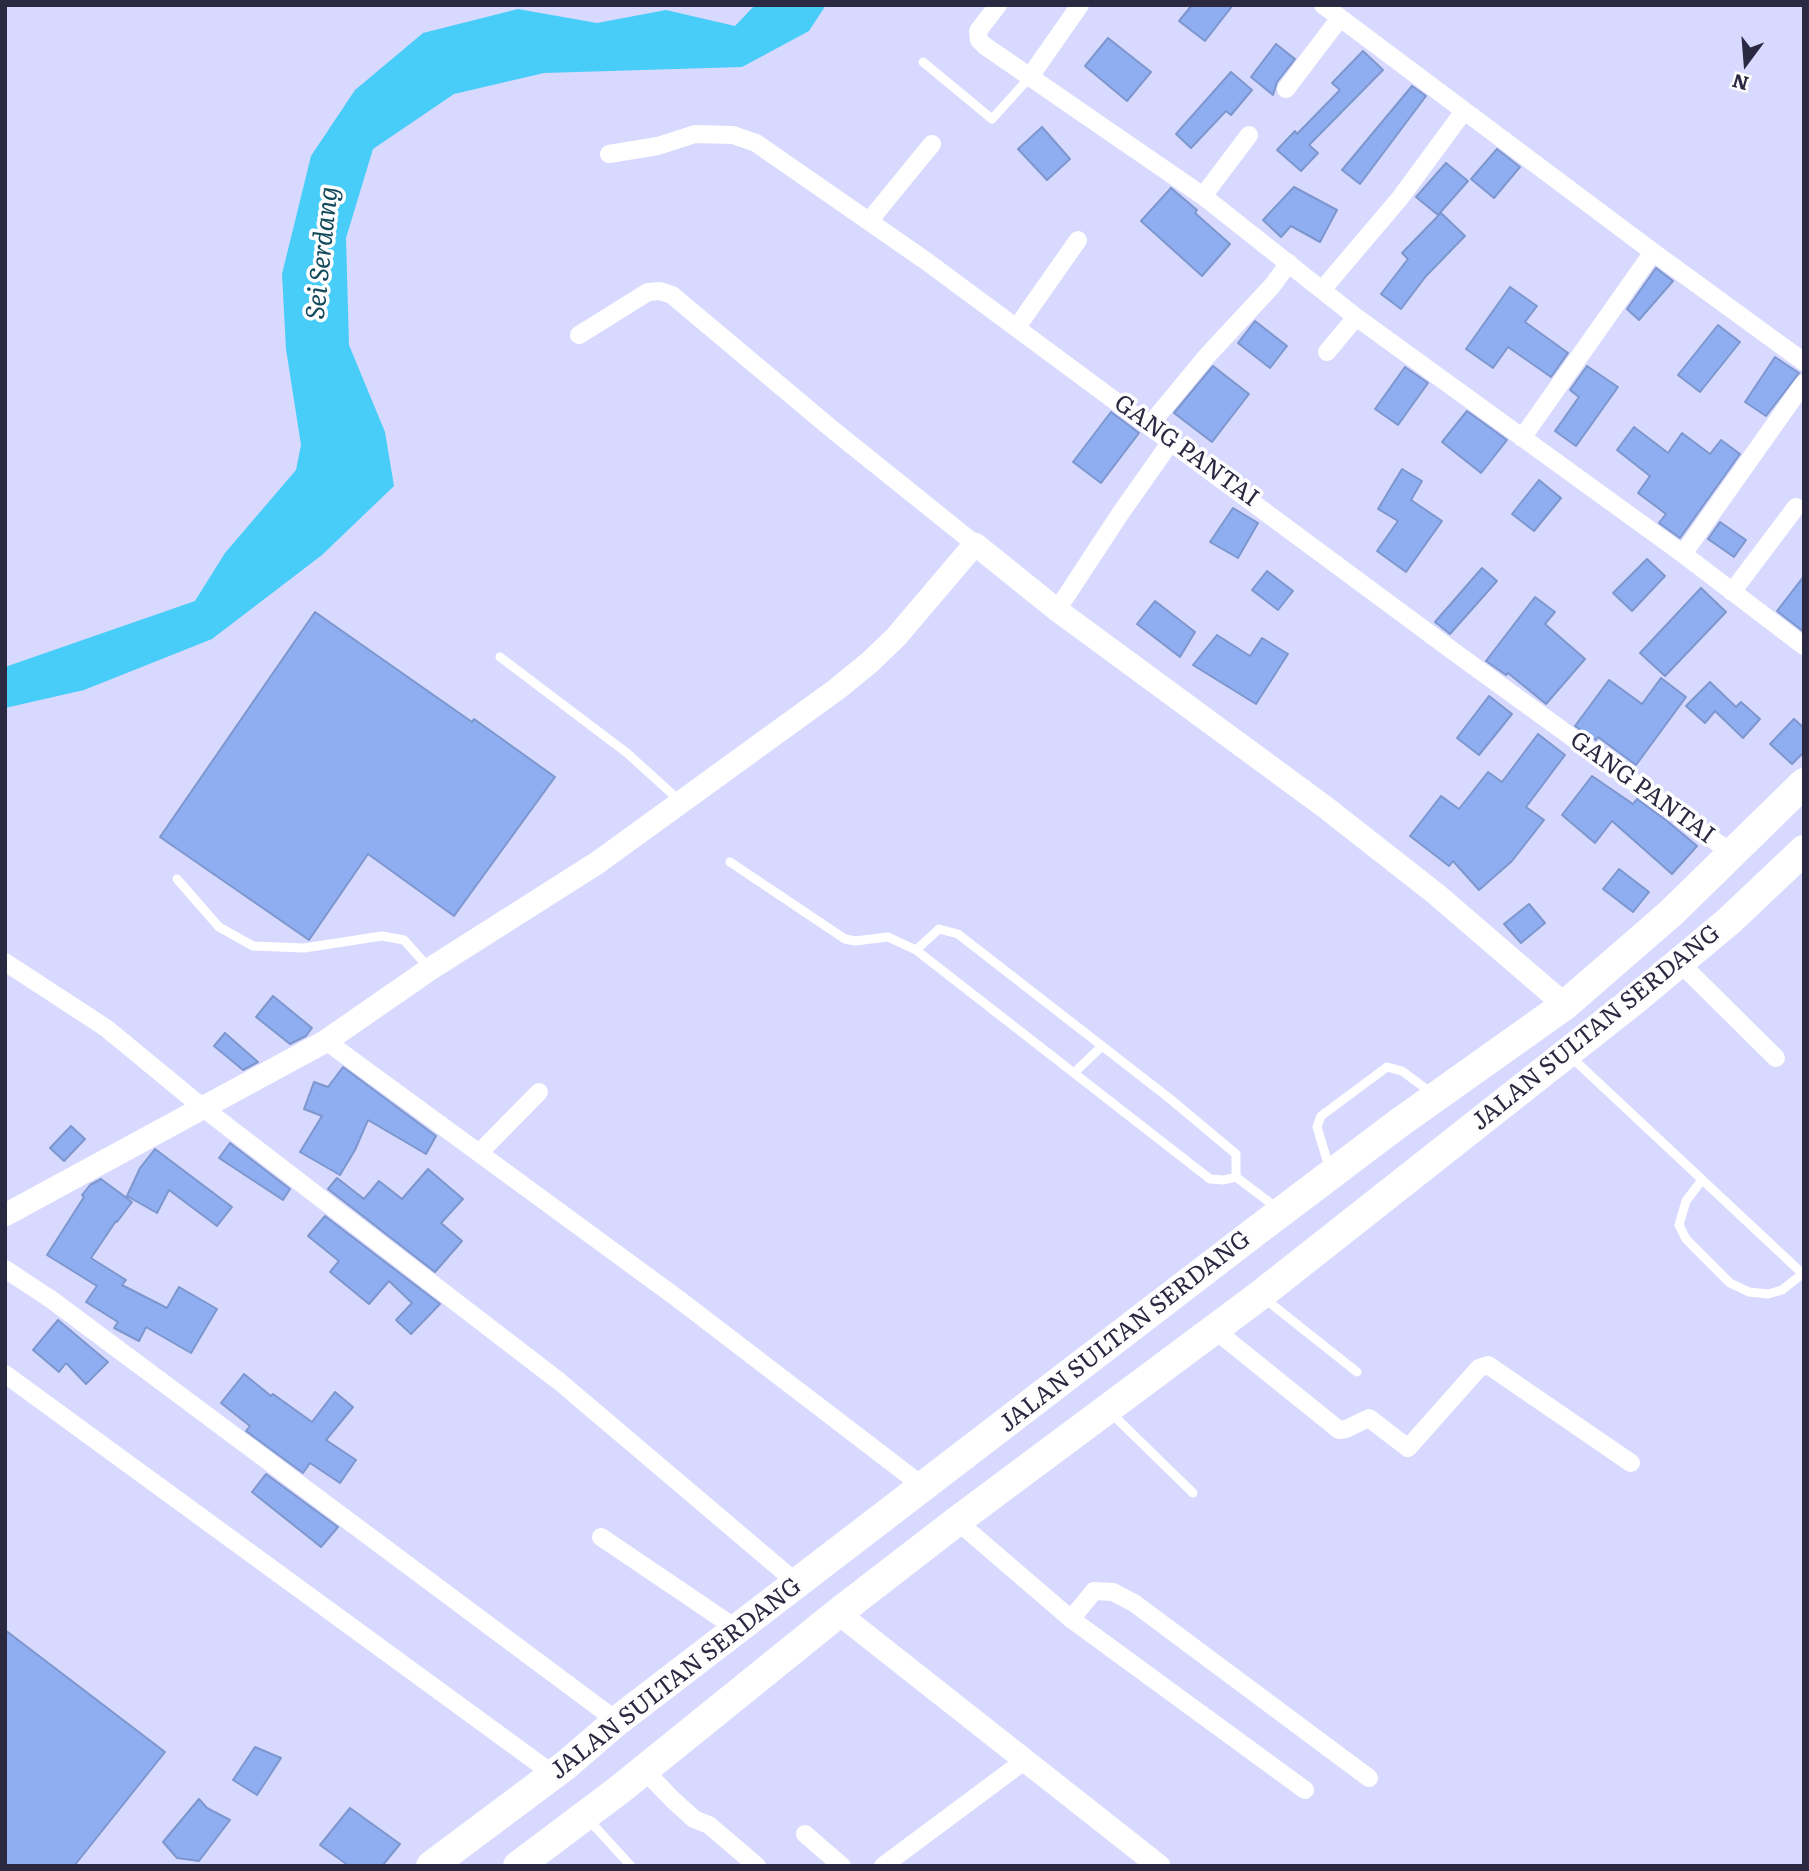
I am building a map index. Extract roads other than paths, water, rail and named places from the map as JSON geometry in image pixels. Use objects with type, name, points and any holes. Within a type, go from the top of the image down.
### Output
[{"type":"highway","name":"JALAN SULTAN SERDANG","points":[[431,1866],[1282,1212],[1436,1096],[1565,1005],[1671,913],[1804,783]]},
{"type":"highway","name":"JALAN SULTAN SERDANG","points":[[518,1866],[644,1770],[957,1521],[1259,1296],[1680,963],[1730,921],[1804,850]]},
{"type":"street","points":[[998,5],[978,31],[979,40],[1029,78],[1203,196],[1356,317],[1683,554],[1804,646]]},
{"type":"street","points":[[1029,78],[1080,5]]},
{"type":"street","points":[[1323,5],[1804,362]]},
{"type":"street","points":[[1286,89],[1340,18]]},
{"type":"street","points":[[1322,290],[1400,198],[1464,111]]},
{"type":"street","name":"GANG PANTAI","points":[[609,154],[637,151],[695,134],[742,137],[756,143],[1017,327],[1170,443],[1733,854]]},
{"type":"street","points":[[1203,196],[1249,135]]},
{"type":"street","points":[[869,221],[932,144]]},
{"type":"street","points":[[1017,327],[1078,240]]},
{"type":"street","points":[[1522,438],[1653,252]]},
{"type":"street","points":[[1149,426],[1206,356],[1272,286],[1289,263]]},
{"type":"street","points":[[579,335],[648,292],[660,291],[672,295],[833,430],[1057,610],[1325,807],[1436,894],[1565,1005]]},
{"type":"street","points":[[1327,352],[1356,317]]},
{"type":"street","points":[[1683,554],[1804,383]]},
{"type":"street","points":[[1057,610],[1170,443]]},
{"type":"street","points":[[1732,592],[1796,507]]},
{"type":"street","points":[[5,1215],[326,1041],[430,969],[597,863],[837,689],[870,662],[896,637],[975,544]]},
{"type":"street","points":[[5,962],[106,1028],[202,1107],[560,1382],[797,1583]]},
{"type":"street","points":[[1680,963],[1776,1058]]},
{"type":"street","points":[[326,1041],[666,1290],[924,1487]]},
{"type":"street","points":[[480,1152],[539,1092]]},
{"type":"street","points":[[5,1269],[63,1309],[617,1721]]},
{"type":"street","points":[[1215,1330],[1339,1430],[1369,1418],[1408,1448],[1479,1368],[1488,1365],[1631,1463]]},
{"type":"street","points":[[5,1374],[553,1774]]},
{"type":"street","points":[[957,1521],[1071,1619],[1305,1790]]},
{"type":"street","points":[[601,1537],[737,1629]]},
{"type":"street","points":[[1071,1619],[1094,1591],[1113,1592],[1135,1603],[1369,1778]]},
{"type":"street","points":[[838,1613],[1159,1866]]},
{"type":"street","points":[[883,1866],[1024,1761]]},
{"type":"street","points":[[644,1770],[694,1819],[709,1825],[757,1866]]},
{"type":"street","points":[[805,1834],[842,1866]]},
{"type":"lane","points":[[923,62],[992,119],[1029,78]]},
{"type":"lane","points":[[500,657],[627,753],[681,802]]},
{"type":"lane","points":[[730,862],[845,939],[855,941],[888,937],[916,950],[1210,1180],[1236,1177]]},
{"type":"lane","points":[[177,879],[219,927],[253,946],[304,948],[382,936],[404,940],[430,969]]},
{"type":"lane","points":[[916,950],[939,929],[958,934],[1236,1154],[1236,1177]]},
{"type":"lane","points":[[1075,1072],[1102,1046]]},
{"type":"lane","points":[[1566,1053],[1702,1180],[1803,1275],[1782,1290],[1768,1294],[1749,1292],[1730,1283],[1686,1239],[1679,1225],[1686,1201],[1702,1180]]},
{"type":"lane","points":[[1331,1175],[1317,1127],[1321,1116],[1387,1068],[1402,1071],[1436,1096]]},
{"type":"lane","points":[[1236,1177],[1282,1212]]},
{"type":"lane","points":[[1259,1296],[1357,1372]]},
{"type":"lane","points":[[1108,1409],[1193,1493]]},
{"type":"lane","points":[[585,1815],[631,1866]]},
{"type":"water","name":"Sei Serdang","points":[[755,5],[826,5],[809,31],[742,67],[544,73],[454,94],[373,149],[346,238],[349,345],[385,432],[394,486],[322,555],[212,639],[84,690],[5,708],[5,667],[195,601],[225,553],[296,470],[301,445],[286,349],[282,274],[311,156],[355,90],[423,33],[518,9],[597,23],[666,10],[735,26]]}]
